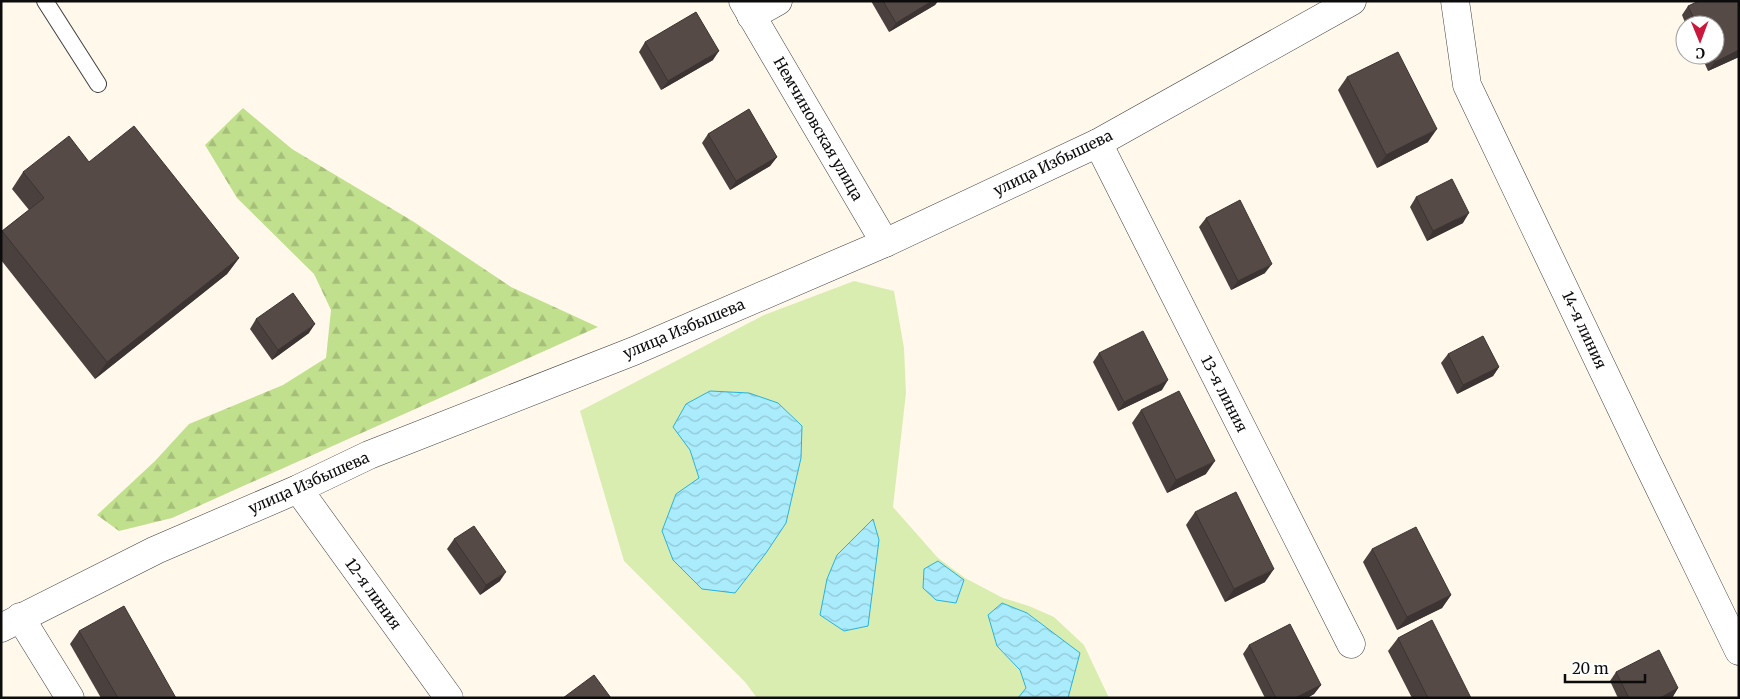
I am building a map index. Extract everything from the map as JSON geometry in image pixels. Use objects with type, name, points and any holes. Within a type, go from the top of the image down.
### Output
[{"type":"street","name":"Немчиновская улица","points":[[778,1],[747,8],[884,243]]},
{"type":"street","name":"улица Избышева","points":[[11,622],[156,550],[298,489],[369,455],[634,351],[884,243],[1098,143],[1352,1]]},
{"type":"street","name":"14-я линия","points":[[1455,1],[1467,85],[1739,651]]},
{"type":"street","name":"13-я линия","points":[[1098,143],[1351,644]]},
{"type":"street","name":"12-я линия","points":[[298,489],[448,698]]},
{"type":"street","points":[[11,622],[70,698]]},
{"type":"lane","points":[[45,1],[98,84]]},
{"type":"green space","points":[[243,108],[292,149],[414,222],[511,287],[598,327],[172,518],[119,531],[97,515],[155,461],[189,424],[283,385],[326,358],[331,310],[314,274],[237,198],[205,145]]},
{"type":"green space","points":[[854,281],[894,291],[904,348],[906,393],[893,507],[938,558],[965,578],[1003,598],[1029,606],[1054,617],[1084,645],[1109,698],[1068,698],[1070,688],[1052,632],[1027,613],[997,646],[1020,670],[1026,688],[1018,698],[757,698],[745,682],[624,561],[580,411],[764,315]],"holes":[[[690,450],[789,509],[786,523],[673,560],[662,531],[676,494],[699,479]]]},
{"type":"water","points":[[710,391],[749,393],[778,403],[802,426],[801,458],[786,523],[766,553],[735,593],[702,589],[673,560],[662,531],[676,494],[699,478],[690,450],[673,427],[686,404]]},
{"type":"water","points":[[873,519],[879,540],[868,626],[844,631],[820,615],[827,579],[837,555]]},
{"type":"water","points":[[938,561],[964,580],[956,603],[936,600],[923,588],[924,569]]},
{"type":"water","points":[[1002,603],[1027,613],[1080,653],[1068,698],[1018,698],[1026,688],[1020,670],[997,646],[988,615]]},
{"type":"building","points":[[883,1],[932,1],[896,23]]},
{"type":"building","points":[[1699,1],[1737,1],[1739,5],[1739,50],[1725,57],[1725,15],[1692,15],[1688,6]]},
{"type":"building","points":[[696,12],[719,51],[668,81],[645,42]]},
{"type":"building","points":[[1398,52],[1437,129],[1386,155],[1347,77]]},
{"type":"building","points":[[749,109],[777,157],[736,181],[708,134]]},
{"type":"building","points":[[134,126],[239,258],[107,362],[2,231],[44,198],[23,172],[69,136],[89,162]]},
{"type":"building","points":[[1452,179],[1469,213],[1433,231],[1416,197]]},
{"type":"building","points":[[1240,200],[1272,264],[1238,281],[1206,218]]},
{"type":"building","points":[[293,293],[315,324],[278,350],[256,319]]},
{"type":"building","points":[[1143,331],[1168,380],[1124,402],[1099,353]]},
{"type":"building","points":[[1483,336],[1499,367],[1463,385],[1448,354]]},
{"type":"building","points":[[1179,391],[1215,461],[1176,480],[1141,410]]},
{"type":"building","points":[[1236,492],[1274,569],[1234,589],[1195,512]]},
{"type":"building","points":[[474,526],[506,572],[486,585],[454,539]]},
{"type":"building","points":[[1416,527],[1451,595],[1407,617],[1372,549]]},
{"type":"building","points":[[124,606],[176,698],[118,698],[79,631]]},
{"type":"building","points":[[1432,620],[1471,698],[1428,698],[1398,638]]},
{"type":"building","points":[[1290,624],[1321,685],[1295,698],[1276,698],[1249,645]]},
{"type":"building","points":[[1659,650],[1678,688],[1660,698],[1629,698],[1616,672]]},
{"type":"building","points":[[594,675],[611,698],[563,698]]}]
